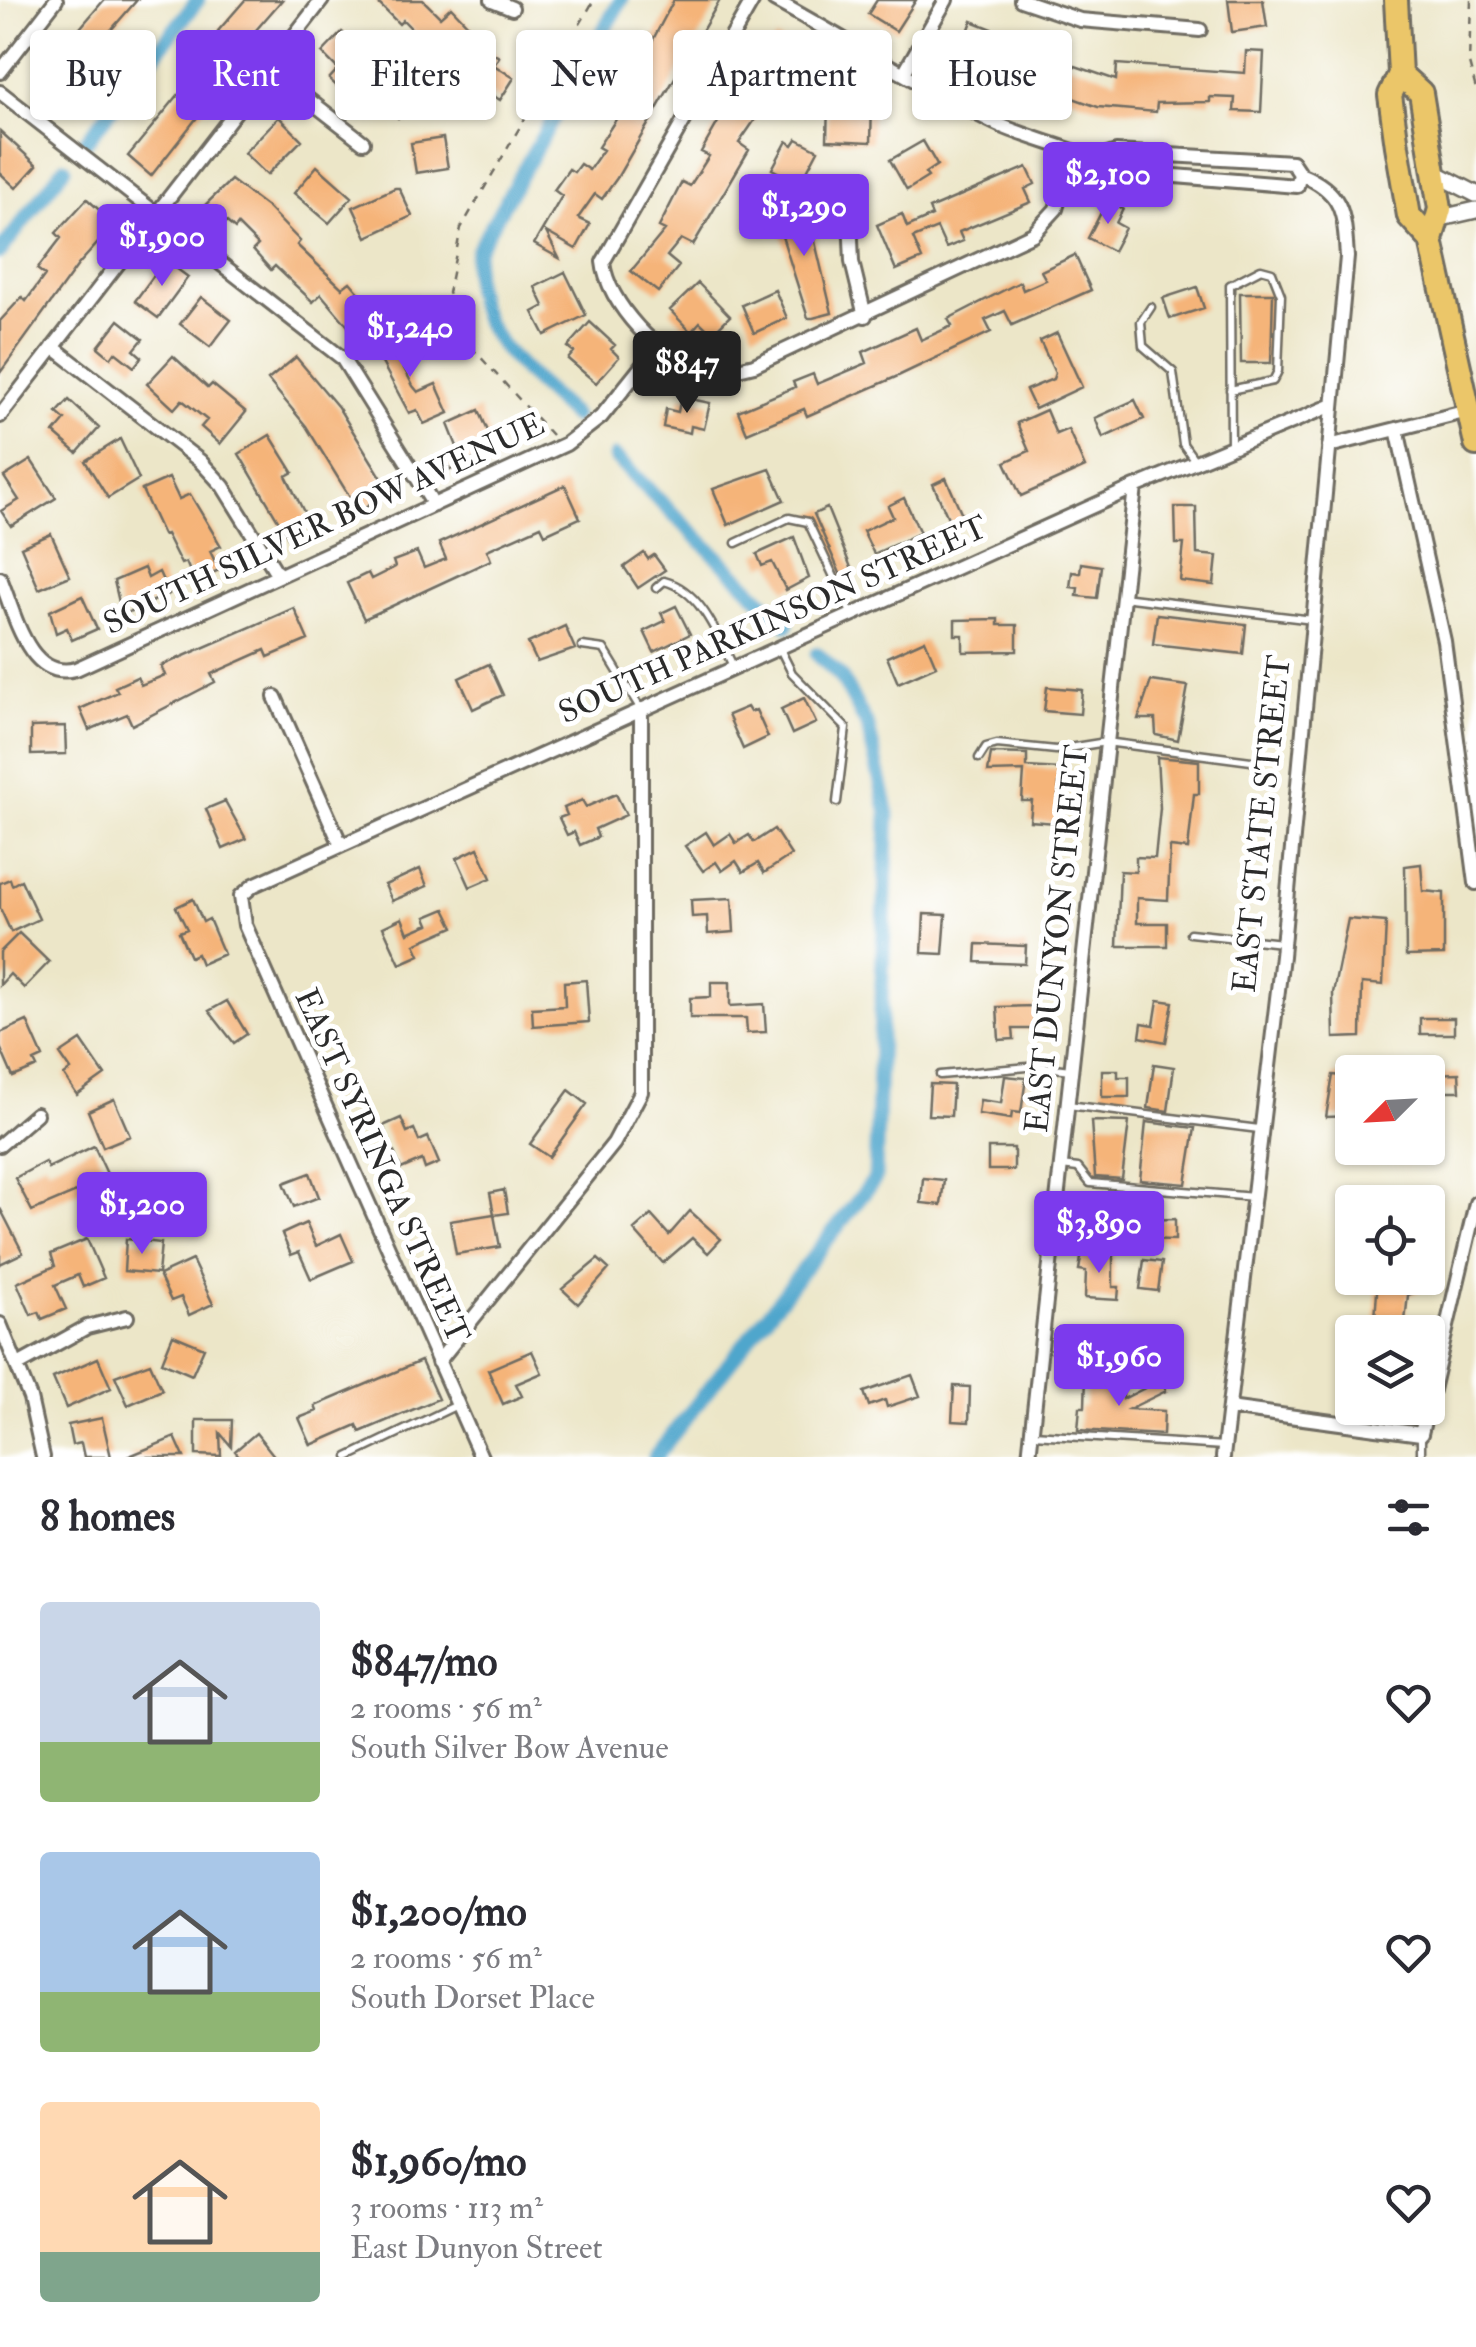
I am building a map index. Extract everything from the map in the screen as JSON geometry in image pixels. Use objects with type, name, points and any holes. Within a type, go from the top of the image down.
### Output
[{"type":"highway","points":[[1396,0],[1400,74],[1390,95],[1409,216],[1434,230]]},
{"type":"highway","points":[[1400,74],[1421,93],[1440,210],[1434,230],[1476,444]]},
{"type":"street","points":[[0,72],[56,0]]},
{"type":"street","points":[[298,30],[322,0]]},
{"type":"street","points":[[492,0],[512,8]]},
{"type":"street","points":[[753,0],[603,262],[612,296],[681,363],[724,372],[754,365],[1033,234],[1056,209],[1072,154]]},
{"type":"street","points":[[774,0],[992,121],[1072,154],[1096,159],[1114,171],[1297,186],[1300,174],[1292,162],[1116,152],[1096,159]]},
{"type":"street","points":[[905,72],[946,0]]},
{"type":"street","points":[[1022,0],[1080,20],[1200,30]]},
{"type":"street","points":[[0,92],[342,358],[434,505]]},
{"type":"street","points":[[315,105],[363,142]]},
{"type":"street","points":[[0,416],[228,120]]},
{"type":"street","points":[[1433,172],[1476,194]]},
{"type":"street","name":"EAST STATE STREET","points":[[1223,1451],[1284,943],[1347,257],[1344,218],[1336,198],[1324,184],[1300,174]]},
{"type":"street","points":[[849,194],[852,262],[864,316]]},
{"type":"street","points":[[1434,230],[1476,210]]},
{"type":"street","name":"SOUTH SILVER BOW AVENUE","points":[[0,580],[31,651],[39,662],[65,672],[566,444],[601,417],[659,345]]},
{"type":"street","points":[[53,347],[200,461],[223,486],[278,575]]},
{"type":"street","name":"SOUTH PARKINSON STREET","points":[[241,896],[254,886],[342,845],[851,614],[1135,487],[1334,405]]},
{"type":"street","points":[[1329,446],[1468,411]]},
{"type":"street","points":[[1397,429],[1444,640],[1476,884]]},
{"type":"street","name":"EAST DUNYON STREET","points":[[1029,1457],[1135,487]]},
{"type":"street","points":[[275,696],[342,845]]},
{"type":"street","points":[[438,1362],[614,1143],[641,1092],[641,709]]},
{"type":"street","name":"EAST SYRINGA STREET","points":[[241,896],[244,925],[481,1457]]},
{"type":"street","points":[[0,1145],[36,1114]]},
{"type":"street","points":[[1445,1335],[1476,1203]]},
{"type":"street","points":[[18,1365],[87,1327],[127,1317]]},
{"type":"street","points":[[0,1324],[18,1365],[42,1457]]},
{"type":"street","points":[[1229,1408],[1422,1434],[1424,1425]]},
{"type":"lane","points":[[1230,390],[1273,381],[1278,372],[1282,296],[1272,272],[1262,269],[1230,285],[1230,390],[1232,450]]},
{"type":"lane","points":[[1150,307],[1140,322],[1144,346],[1173,372],[1183,444],[1197,463]]},
{"type":"lane","points":[[736,543],[789,518],[808,522],[851,614]]},
{"type":"lane","points":[[656,588],[664,581],[674,584],[702,608],[718,631],[733,668]]},
{"type":"lane","points":[[1122,598],[1314,620]]},
{"type":"lane","points":[[582,646],[604,649],[641,709]]},
{"type":"lane","points":[[779,647],[792,673],[846,728],[838,802]]},
{"type":"lane","points":[[979,758],[986,747],[997,744],[1056,750],[1106,742],[1250,761]]},
{"type":"lane","points":[[1190,933],[1284,943]]},
{"type":"lane","points":[[940,1075],[975,1075],[1038,1066],[1071,1070]]},
{"type":"lane","points":[[1067,1105],[1262,1130]]},
{"type":"lane","points":[[1060,1166],[1078,1168],[1090,1183],[1254,1198]]},
{"type":"lane","points":[[348,1457],[458,1405]]},
{"type":"lane","points":[[1032,1434],[1223,1451]]},
{"type":"lane","points":[[1421,1457],[1422,1434]]},
{"type":"path","points":[[566,444],[553,436],[474,350],[448,294],[461,228],[594,0]]},
{"type":"path","points":[[1471,0],[1468,52],[1476,90]]},
{"type":"building","points":[[104,0],[137,0],[111,30],[78,30]]},
{"type":"building","points":[[245,0],[282,0],[256,30],[219,30]]},
{"type":"building","points":[[375,0],[423,0],[440,17],[451,7],[471,28],[413,30],[403,20],[399,24]]},
{"type":"building","points":[[674,0],[720,0],[703,30],[673,30],[673,81],[653,116],[653,39]]},
{"type":"building","points":[[877,0],[916,0],[896,31],[868,14]]},
{"type":"building","points":[[1228,0],[1263,0],[1267,27],[1232,32]]},
{"type":"building","points":[[972,21],[995,30],[969,30]]},
{"type":"building","points":[[335,39],[335,66],[322,53]]},
{"type":"building","points":[[1246,51],[1264,52],[1261,112],[1234,111],[1235,98],[1210,97],[1210,102],[1157,103],[1156,112],[1098,107],[1072,98],[1072,65],[1116,80],[1117,64],[1245,73]]},
{"type":"building","points":[[496,66],[514,78],[500,100],[496,97]]},
{"type":"building","points":[[176,98],[176,120],[195,120],[151,176],[128,156]]},
{"type":"building","points":[[276,120],[282,120],[302,140],[267,175],[244,153]]},
{"type":"building","points":[[615,120],[651,120],[602,199],[595,194],[578,218],[590,224],[576,249],[546,232],[559,258],[534,244],[562,196],[554,190],[569,169],[574,172],[580,164],[589,170],[603,150],[598,147]]},
{"type":"building","points":[[719,120],[755,120],[739,143],[749,150],[693,245],[681,239],[667,256],[679,266],[658,292],[631,271],[665,230],[659,227],[682,182],[690,186],[709,156],[701,152]]},
{"type":"building","points":[[828,120],[872,120],[871,142],[827,140]]},
{"type":"building","points":[[0,131],[37,165],[16,188],[0,173]]},
{"type":"building","points":[[443,138],[448,168],[416,173],[411,143]]},
{"type":"building","points":[[797,139],[818,150],[800,184],[772,169],[787,141],[793,145]]},
{"type":"building","points":[[923,141],[937,165],[925,173],[928,177],[907,190],[890,160]]},
{"type":"building","points":[[317,166],[352,197],[329,223],[294,193]]},
{"type":"building","points":[[1027,167],[1035,184],[1025,189],[1031,202],[959,232],[963,241],[946,248],[937,228],[913,238],[922,259],[896,270],[877,225],[902,214],[907,227],[932,216],[929,209]]},
{"type":"building","points":[[231,180],[268,208],[300,241],[297,245],[342,288],[350,282],[381,318],[358,338],[321,294],[313,302],[275,266],[271,270],[253,250],[258,245],[238,225],[235,229],[221,217],[214,224],[199,211]]},
{"type":"building","points":[[399,188],[412,216],[367,237],[353,207]]},
{"type":"building","points":[[87,199],[115,224],[78,265],[0,373],[0,321],[22,297],[26,301],[45,275],[37,269],[61,238],[56,233]]},
{"type":"building","points":[[1107,201],[1123,209],[1116,223],[1125,228],[1113,251],[1088,238]]},
{"type":"building","points":[[806,204],[832,313],[813,318],[808,318],[774,211]]},
{"type":"building","points":[[1075,255],[1091,290],[1012,325],[1005,311],[985,320],[991,332],[898,376],[807,416],[804,409],[747,433],[738,411],[795,387],[793,382],[813,374],[817,384],[867,363],[863,352],[916,328],[921,340],[952,326],[948,319],[1020,282],[1023,290],[1046,280],[1041,271]]},
{"type":"building","points":[[165,260],[188,277],[158,318],[135,301]]},
{"type":"building","points":[[565,272],[586,315],[545,335],[533,312],[544,306],[535,287]]},
{"type":"building","points":[[698,283],[730,316],[712,334],[700,322],[691,332],[670,310]]},
{"type":"building","points":[[1197,287],[1204,308],[1170,319],[1163,298]]},
{"type":"building","points":[[775,290],[787,318],[754,333],[742,305]]},
{"type":"building","points":[[1240,293],[1273,293],[1271,363],[1241,363]]},
{"type":"building","points":[[201,297],[231,320],[210,347],[180,324]]},
{"type":"building","points":[[119,320],[143,339],[134,350],[142,357],[134,367],[115,352],[111,358],[98,347]]},
{"type":"building","points":[[590,322],[615,345],[611,349],[619,357],[596,383],[568,359],[574,352],[568,347]]},
{"type":"building","points":[[406,332],[418,356],[402,364],[413,386],[418,392],[436,384],[449,413],[424,424],[417,410],[409,413],[374,348]]},
{"type":"building","points":[[1057,333],[1082,387],[1035,409],[1026,390],[1053,379],[1055,373],[1040,341]]},
{"type":"building","points":[[173,356],[208,388],[212,384],[246,412],[220,444],[201,427],[207,420],[182,400],[174,409],[147,384]]},
{"type":"building","points":[[296,357],[338,407],[383,480],[373,487],[380,498],[359,512],[306,426],[268,380]]},
{"type":"building","points":[[681,397],[710,403],[704,429],[691,426],[690,433],[663,427],[666,409],[678,412]]},
{"type":"building","points":[[69,400],[99,428],[77,453],[54,433],[65,420],[57,413]]},
{"type":"building","points":[[1135,400],[1144,419],[1103,438],[1095,418]]},
{"type":"building","points":[[479,410],[496,450],[450,470],[444,455],[458,449],[448,424]]},
{"type":"building","points":[[1046,410],[1056,434],[1068,429],[1085,467],[1021,496],[1005,462],[1029,451],[1017,423]]},
{"type":"building","points":[[270,435],[293,472],[286,476],[311,526],[288,537],[239,454]]},
{"type":"building","points":[[120,439],[139,479],[108,498],[85,461]]},
{"type":"building","points":[[31,460],[56,498],[11,526],[1,511],[19,500],[4,477]]},
{"type":"building","points":[[770,469],[784,500],[728,525],[713,489]]},
{"type":"building","points":[[169,478],[179,499],[190,494],[221,546],[210,551],[219,570],[194,581],[186,562],[181,564],[166,534],[163,535],[142,490]]},
{"type":"building","points":[[946,478],[965,521],[952,527],[933,484]]},
{"type":"building","points":[[565,485],[580,518],[545,534],[541,526],[487,550],[491,560],[364,619],[347,583],[368,573],[371,579],[395,567],[393,561],[417,552],[424,568],[446,559],[439,543]]},
{"type":"building","points":[[904,498],[920,533],[874,554],[863,531],[893,517],[888,506]]},
{"type":"building","points":[[1175,507],[1196,507],[1197,554],[1217,556],[1214,585],[1180,581],[1184,544],[1176,544]]},
{"type":"building","points":[[827,508],[854,575],[843,580],[814,514]]},
{"type":"building","points":[[51,534],[70,576],[39,589],[21,547]]},
{"type":"building","points":[[794,537],[809,578],[786,590],[772,562],[762,566],[757,554]]},
{"type":"building","points":[[644,553],[648,559],[654,555],[665,570],[638,588],[624,567]]},
{"type":"building","points":[[1081,563],[1101,566],[1097,598],[1077,596],[1078,588],[1070,587],[1072,572],[1080,573]]},
{"type":"building","points":[[144,568],[148,578],[159,572],[169,594],[122,615],[114,581]]},
{"type":"building","points":[[82,596],[97,629],[72,640],[67,628],[56,633],[50,611]]},
{"type":"building","points":[[676,606],[690,634],[654,652],[644,631],[665,621],[661,613]]},
{"type":"building","points":[[294,608],[308,640],[268,657],[265,650],[211,674],[215,682],[132,725],[127,714],[89,730],[80,709],[118,692],[115,687],[137,677],[141,685],[165,675],[161,666]]},
{"type":"building","points":[[1157,614],[1246,624],[1243,654],[1153,644]]},
{"type":"building","points":[[998,619],[998,625],[1017,625],[1017,651],[963,652],[963,635],[955,635],[955,620]]},
{"type":"building","points":[[565,626],[575,649],[537,662],[528,643]]},
{"type":"building","points":[[925,640],[936,666],[898,683],[887,657]]},
{"type":"building","points":[[489,664],[503,695],[473,709],[459,678]]},
{"type":"building","points":[[1151,681],[1188,686],[1178,740],[1156,735],[1155,719],[1138,719]]},
{"type":"building","points":[[1047,687],[1082,690],[1080,714],[1044,711]]},
{"type":"building","points":[[804,698],[816,723],[792,734],[781,709]]},
{"type":"building","points":[[747,707],[750,712],[756,710],[768,737],[743,749],[728,715]]},
{"type":"building","points":[[65,726],[66,754],[31,755],[31,727]]},
{"type":"building","points":[[991,753],[1027,754],[1027,767],[1060,769],[1056,823],[1030,821],[1032,801],[1022,801],[1024,771],[988,772]]},
{"type":"building","points":[[1157,757],[1199,761],[1199,794],[1194,794],[1188,849],[1170,847],[1168,900],[1137,898],[1137,923],[1167,923],[1167,946],[1117,946],[1120,871],[1136,872],[1136,857],[1155,858],[1160,808]]},
{"type":"building","points":[[616,794],[626,815],[595,829],[598,837],[580,845],[574,832],[567,835],[559,818],[567,815],[564,808],[582,800],[586,807]]},
{"type":"building","points":[[225,801],[246,839],[223,849],[206,809]]},
{"type":"building","points":[[774,829],[791,855],[764,873],[758,863],[743,872],[736,861],[722,871],[716,862],[703,871],[685,846],[706,832],[714,845],[730,834],[736,843],[749,835],[754,842]]},
{"type":"building","points":[[478,848],[491,878],[470,887],[457,858]]},
{"type":"building","points":[[1421,864],[1423,891],[1444,893],[1444,955],[1406,956],[1405,866]]},
{"type":"building","points":[[420,869],[427,886],[392,901],[385,885]]},
{"type":"building","points":[[10,879],[12,885],[21,880],[39,919],[11,932],[0,908],[0,883]]},
{"type":"building","points":[[732,898],[734,932],[708,934],[707,916],[692,917],[691,900]]},
{"type":"building","points":[[193,899],[203,922],[209,919],[224,954],[201,964],[197,954],[190,957],[179,932],[187,929],[176,907]]},
{"type":"building","points":[[445,909],[454,927],[415,944],[420,955],[400,964],[383,927],[402,918],[408,933],[429,924],[426,917]]},
{"type":"building","points":[[924,914],[946,915],[943,954],[922,953]]},
{"type":"building","points":[[1348,919],[1386,922],[1383,985],[1362,983],[1361,1037],[1334,1038],[1333,993]]},
{"type":"building","points":[[19,933],[49,962],[24,988],[10,974],[0,985],[0,952]]},
{"type":"building","points":[[977,944],[1026,946],[1025,964],[976,962]]},
{"type":"building","points":[[586,980],[589,1022],[533,1026],[532,1008],[565,1006],[564,982]]},
{"type":"building","points":[[711,982],[730,982],[730,1006],[764,1004],[766,1032],[747,1033],[746,1018],[690,1018],[690,998],[711,997]]},
{"type":"building","points":[[1158,1000],[1173,1002],[1166,1042],[1140,1037],[1142,1023],[1154,1025]]},
{"type":"building","points":[[227,1001],[247,1034],[234,1043],[209,1011]]},
{"type":"building","points":[[1034,1006],[1034,1029],[1013,1029],[1014,1039],[999,1040],[997,1007]]},
{"type":"building","points":[[1420,1018],[1454,1018],[1454,1034],[1420,1034]]},
{"type":"building","points":[[27,1021],[43,1057],[34,1061],[37,1067],[13,1077],[0,1047],[0,1033]]},
{"type":"building","points":[[81,1040],[105,1075],[77,1095],[64,1075],[71,1070],[60,1054]]},
{"type":"building","points":[[1154,1064],[1174,1067],[1168,1111],[1148,1108]]},
{"type":"building","points":[[1102,1070],[1118,1070],[1118,1077],[1129,1077],[1129,1097],[1102,1097]]},
{"type":"building","points":[[1445,1073],[1459,1073],[1460,1091],[1445,1091]]},
{"type":"building","points":[[1333,1075],[1335,1075],[1335,1117],[1326,1117]]},
{"type":"building","points":[[1005,1076],[1026,1078],[1021,1113],[1012,1112],[1011,1119],[978,1114],[980,1100],[1001,1103]]},
{"type":"building","points":[[930,1084],[953,1085],[951,1116],[928,1115]]},
{"type":"building","points":[[569,1090],[587,1104],[549,1157],[530,1144]]},
{"type":"building","points":[[114,1099],[130,1136],[103,1147],[88,1111]]},
{"type":"building","points":[[401,1118],[407,1132],[414,1129],[419,1141],[428,1137],[439,1163],[425,1169],[422,1160],[401,1169],[383,1126]]},
{"type":"building","points":[[1091,1121],[1129,1122],[1122,1179],[1095,1177]]},
{"type":"building","points":[[1146,1122],[1195,1128],[1186,1184],[1140,1180]]},
{"type":"building","points":[[94,1146],[109,1178],[32,1211],[15,1178],[45,1162],[48,1168]]},
{"type":"building","points":[[988,1148],[1014,1148],[1014,1170],[988,1170]]},
{"type":"building","points":[[310,1173],[319,1197],[294,1207],[284,1183]]},
{"type":"building","points":[[923,1178],[944,1180],[941,1205],[921,1203]]},
{"type":"building","points":[[504,1190],[508,1213],[494,1215],[500,1247],[456,1254],[450,1221],[494,1214],[490,1193]]},
{"type":"building","points":[[0,1208],[23,1253],[0,1264]]},
{"type":"building","points":[[690,1211],[721,1239],[708,1253],[692,1238],[663,1263],[634,1230],[651,1215],[669,1235]]},
{"type":"building","points":[[1175,1219],[1175,1240],[1141,1239],[1140,1220]]},
{"type":"building","points":[[306,1223],[316,1246],[341,1234],[353,1261],[311,1279],[299,1252],[291,1255],[282,1234]]},
{"type":"building","points":[[87,1239],[104,1278],[83,1287],[78,1275],[55,1285],[66,1309],[42,1319],[39,1312],[31,1315],[17,1283],[55,1266],[51,1254]]},
{"type":"building","points":[[126,1239],[161,1243],[158,1274],[124,1271]]},
{"type":"building","points":[[1082,1252],[1113,1256],[1113,1287],[1119,1287],[1118,1300],[1085,1298],[1086,1271],[1079,1270]]},
{"type":"building","points":[[598,1259],[609,1269],[578,1304],[562,1289]]},
{"type":"building","points":[[192,1260],[213,1304],[189,1315],[181,1297],[171,1301],[159,1275]]},
{"type":"building","points":[[1144,1260],[1162,1262],[1158,1291],[1140,1289]]},
{"type":"building","points":[[1377,1295],[1408,1295],[1406,1315],[1375,1315]]},
{"type":"building","points":[[173,1335],[204,1348],[192,1375],[162,1362]]},
{"type":"building","points":[[532,1351],[542,1373],[516,1384],[522,1396],[503,1404],[488,1370]]},
{"type":"building","points":[[98,1358],[111,1388],[66,1408],[53,1378]]},
{"type":"building","points":[[421,1361],[438,1399],[360,1432],[357,1425],[311,1445],[299,1418],[317,1411],[315,1406]]},
{"type":"building","points":[[150,1363],[162,1390],[128,1405],[115,1376]]},
{"type":"building","points":[[912,1375],[920,1396],[887,1407],[885,1400],[869,1406],[864,1392]]},
{"type":"building","points":[[1086,1375],[1100,1375],[1100,1383],[1123,1384],[1123,1399],[1161,1380],[1166,1391],[1129,1409],[1164,1411],[1163,1435],[1078,1430],[1080,1407],[1085,1407]]},
{"type":"building","points":[[954,1386],[970,1387],[969,1422],[952,1421]]},
{"type":"building","points":[[102,1418],[111,1457],[84,1457],[81,1443],[72,1445],[68,1425]]},
{"type":"building","points":[[196,1420],[232,1420],[231,1446],[220,1433],[221,1456],[196,1455]]},
{"type":"building","points":[[256,1433],[275,1457],[240,1457],[235,1451]]},
{"type":"building","points":[[175,1437],[184,1457],[127,1457]]},
{"type":"waterway","points":[[86,141],[198,0]]},
{"type":"waterway","points":[[573,416],[517,363],[487,324],[478,302],[477,251],[621,0]]},
{"type":"waterway","points":[[0,252],[64,168]]},
{"type":"waterway","points":[[615,457],[787,625]]},
{"type":"waterway","points":[[655,1457],[875,1179],[888,814],[868,727],[841,677],[817,654]]}]
